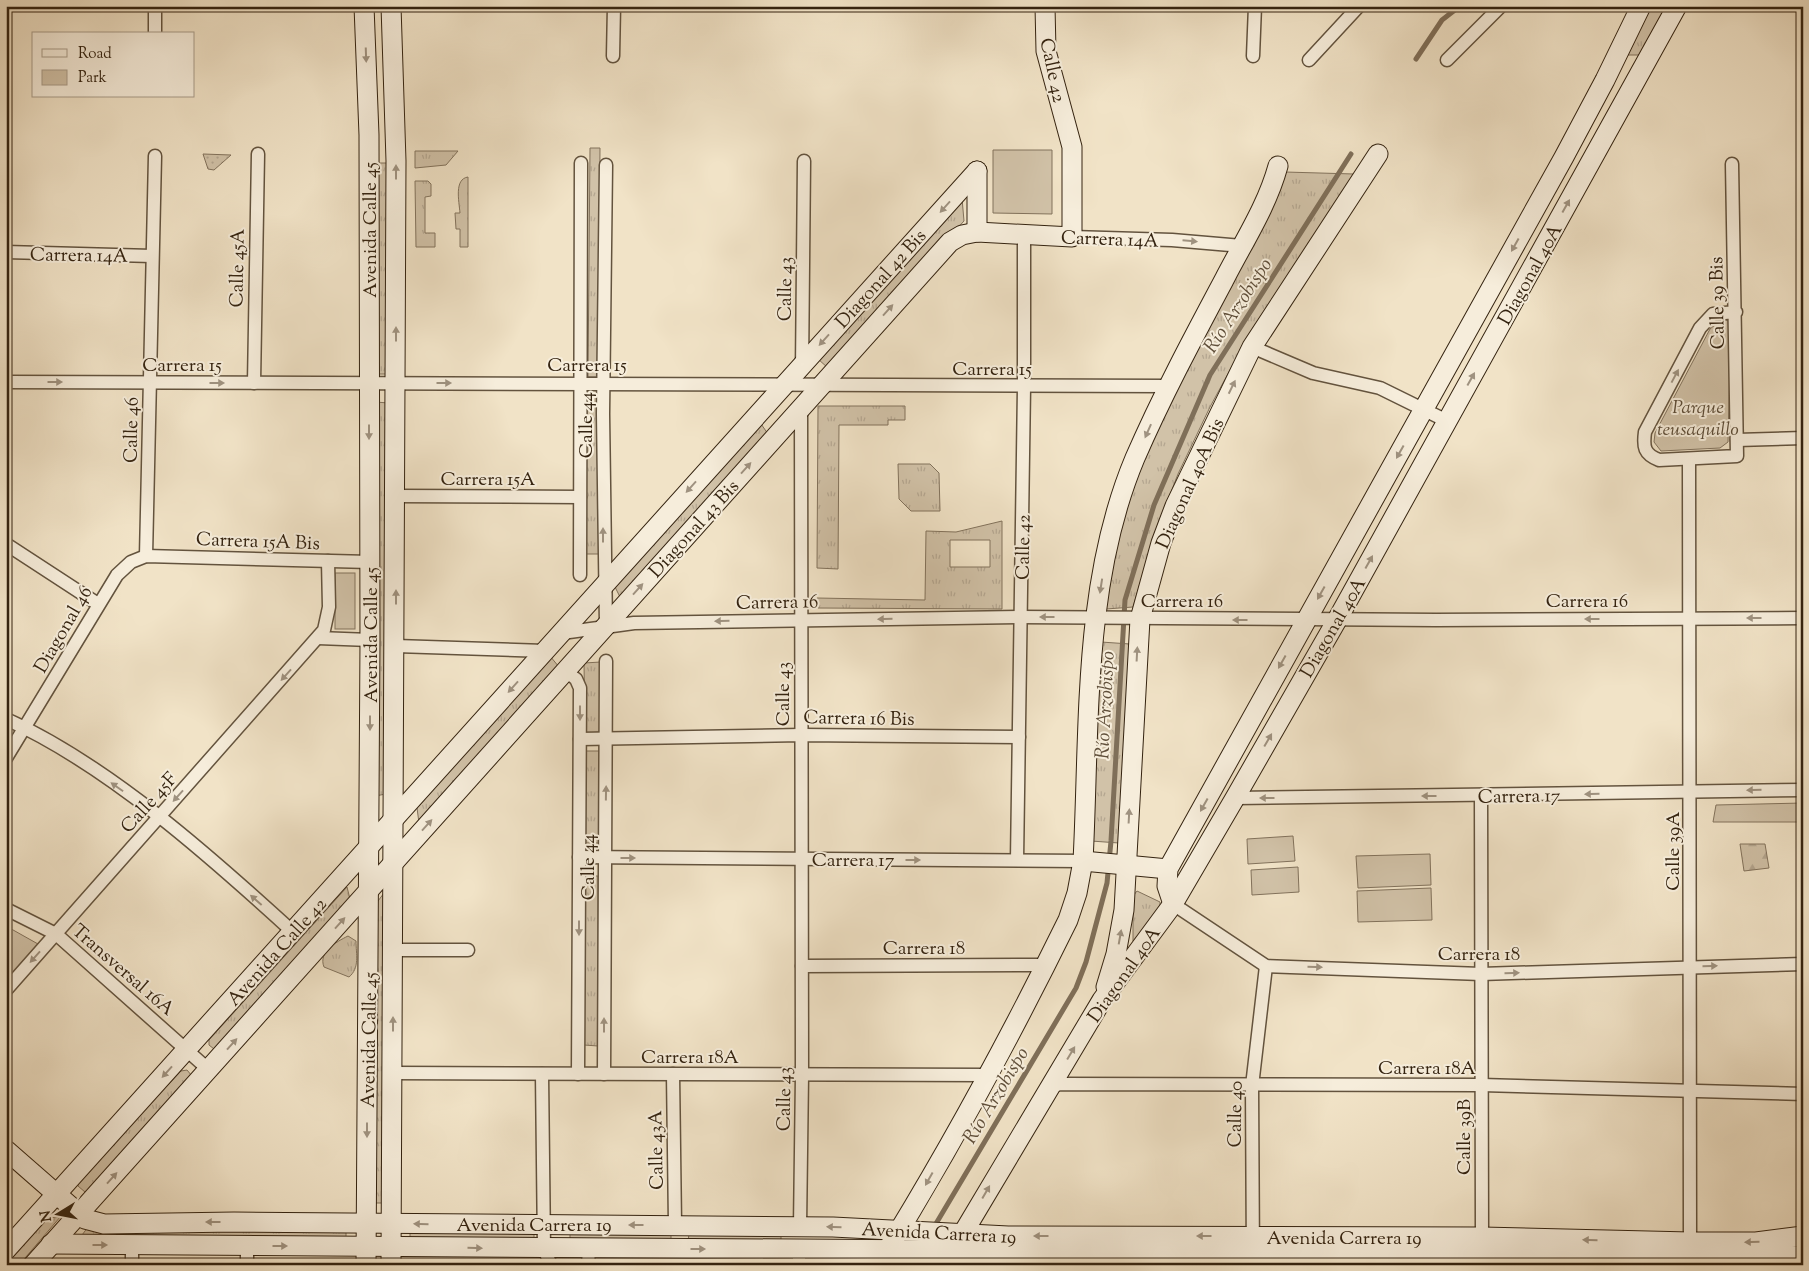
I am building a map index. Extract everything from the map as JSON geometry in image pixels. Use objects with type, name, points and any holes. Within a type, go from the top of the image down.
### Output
[{"type":"street","points":[[154,32],[155,6]]},
{"type":"street","name":"Avenida Calle 45","points":[[364,6],[368,135],[370,562],[370,847],[366,1256]]},
{"type":"street","name":"Avenida Calle 45","points":[[391,6],[396,161],[396,646],[392,1256]]},
{"type":"street","points":[[613,56],[614,6]]},
{"type":"street","name":"Calle 42","points":[[1046,6],[1046,51],[1069,133],[1072,155],[1072,237]]},
{"type":"street","points":[[1253,56],[1254,6]]},
{"type":"street","points":[[1309,60],[1359,6]]},
{"type":"street","points":[[1447,60],[1501,6]]},
{"type":"street","name":"Diagonal 40A","points":[[1168,869],[1606,80],[1641,6]]},
{"type":"street","name":"Diagonal 40A","points":[[950,1247],[1051,1086],[1102,1000],[1173,904],[1337,620],[1677,6]]},
{"type":"street","name":"Calle 45A","points":[[254,383],[258,154]]},
{"type":"street","name":"Diagonal 40A Bis","points":[[1102,1000],[1120,934],[1137,619],[1161,543],[1175,506],[1252,347],[1378,154]]},
{"type":"street","name":"Calle 46","points":[[146,556],[155,156]]},
{"type":"street","name":"Calle 43","points":[[804,161],[802,364],[811,385]]},
{"type":"street","name":"Calle 44","points":[[580,575],[581,163]]},
{"type":"street","name":"Calle 39 Bis","points":[[1732,164],[1737,440]]},
{"type":"street","name":"Calle 44","points":[[606,165],[604,383],[604,584],[606,626]]},
{"type":"street","points":[[887,1255],[904,1231],[1046,965],[1068,920],[1087,862],[1098,618],[1108,545],[1119,500],[1168,386],[1269,194],[1278,166]]},
{"type":"street","name":"Diagonal 42 Bis","points":[[782,385],[978,171],[977,232],[962,235],[950,242],[811,385]]},
{"type":"street","name":"Carrera 14A","points":[[977,232],[1172,240],[1242,246]]},
{"type":"street","name":"Calle 42","points":[[1018,860],[1024,233]]},
{"type":"street","name":"Carrera 14A","points":[[6,252],[152,256]]},
{"type":"street","points":[[1736,312],[1713,314],[1700,328],[1648,426],[1644,445],[1646,452],[1659,460],[1737,456],[1737,440],[1803,438]]},
{"type":"street","points":[[1252,347],[1314,373],[1380,388],[1447,422]]},
{"type":"street","name":"Carrera 15","points":[[6,382],[1168,386]]},
{"type":"street","name":"Diagonal 43 Bis","points":[[545,651],[782,385]]},
{"type":"street","name":"Diagonal 43 Bis","points":[[565,671],[801,406],[811,385]]},
{"type":"street","name":"Calle 43","points":[[800,1227],[802,1075],[801,406]]},
{"type":"street","name":"Calle 39A","points":[[1689,459],[1691,1254]]},
{"type":"street","name":"Carrera 15A","points":[[396,496],[580,497]]},
{"type":"street","points":[[6,544],[98,604]]},
{"type":"street","name":"Carrera 15A Bis","points":[[146,556],[370,562]]},
{"type":"street","name":"Diagonal 46","points":[[6,758],[26,728],[98,604],[117,575],[131,562],[146,556]]},
{"type":"street","name":"Calle 45F","points":[[6,990],[318,638],[328,620],[328,562]]},
{"type":"street","name":"Carrera 16","points":[[562,632],[634,623],[1021,617],[1306,620],[1803,618]]},
{"type":"street","points":[[318,638],[370,640]]},
{"type":"street","points":[[396,646],[545,651]]},
{"type":"street","name":"Avenida Calle 42","points":[[6,1250],[545,651]]},
{"type":"street","name":"Calle 44","points":[[604,1074],[606,661]]},
{"type":"street","name":"Calle 44","points":[[565,671],[576,679],[580,688],[578,1074]]},
{"type":"street","name":"Avenida Calle 42","points":[[33,1265],[565,671]]},
{"type":"street","points":[[6,719],[26,728],[92,769],[159,817],[293,932]]},
{"type":"street","name":"Carrera 16 Bis","points":[[580,739],[801,735],[1019,737]]},
{"type":"street","name":"Carrera 17","points":[[1235,798],[1803,790]]},
{"type":"street","name":"Calle 39B","points":[[1481,796],[1482,1252]]},
{"type":"street","name":"Carrera 17","points":[[579,857],[1018,860],[1124,864],[1168,869]]},
{"type":"street","points":[[1168,869],[1167,886],[1173,904],[1266,966]]},
{"type":"street","name":"Transversal 16A","points":[[6,909],[56,934],[208,1070]]},
{"type":"street","points":[[394,950],[468,950]]},
{"type":"street","name":"Carrera 18","points":[[1266,966],[1481,974],[1690,966],[1803,964]]},
{"type":"street","name":"Carrera 18","points":[[802,966],[1046,965]]},
{"type":"street","name":"Calle 40","points":[[1252,1251],[1252,1086],[1266,966]]},
{"type":"street","name":"Carrera 18A","points":[[393,1073],[987,1075]]},
{"type":"street","points":[[542,1074],[544,1225],[548,1257]]},
{"type":"street","name":"Calle 43A","points":[[672,1074],[675,1225]]},
{"type":"street","name":"Carrera 18A","points":[[1051,1086],[1061,1084],[1252,1086],[1482,1085],[1803,1094]]},
{"type":"street","name":"Avenida Carrera 19","points":[[6,1150],[79,1214],[90,1222],[104,1224],[392,1223],[800,1227],[904,1231],[950,1247]]},
{"type":"street","name":"Avenida Carrera 19","points":[[51,1244],[247,1246],[366,1256],[548,1257],[887,1255],[950,1247],[1691,1254],[1801,1248]]},
{"type":"street","points":[[132,1245],[132,1265]]},
{"type":"street","points":[[247,1246],[247,1265]]},
{"type":"green space","points":[[1648,6],[1668,6],[1642,55],[1628,55]]},
{"type":"green space","points":[[590,148],[600,148],[598,377],[588,377]]},
{"type":"green space","points":[[993,150],[1052,150],[1052,214],[993,213]]},
{"type":"green space","points":[[415,151],[458,151],[446,165],[415,168]]},
{"type":"green space","points":[[203,154],[231,155],[214,170],[208,169]]},
{"type":"green space","points":[[378,163],[389,163],[388,374],[377,374]]},
{"type":"green space","points":[[1285,172],[1354,174],[1251,331],[1210,407],[1178,474],[1154,536],[1133,607],[1106,609],[1122,512],[1151,437]]},
{"type":"green space","points":[[468,177],[468,247],[460,247],[460,229],[456,229],[455,213],[460,213],[459,186]]},
{"type":"green space","points":[[415,181],[428,181],[431,184],[431,196],[425,197],[425,233],[435,233],[435,247],[416,247]]},
{"type":"green space","points":[[962,198],[964,221],[828,368],[818,359]]},
{"type":"green space","name":"Parque teusaquillo","points":[[1721,320],[1731,320],[1728,442],[1720,448],[1661,451],[1654,442],[1655,433],[1710,329]]},
{"type":"green space","points":[[585,396],[599,396],[599,554],[586,554]]},
{"type":"green space","points":[[375,402],[389,403],[386,794],[375,796]]},
{"type":"green space","points":[[818,406],[905,406],[905,420],[888,420],[888,425],[839,425],[838,569],[817,568]]},
{"type":"green space","points":[[759,421],[768,434],[621,599],[615,587]]},
{"type":"green space","points":[[898,464],[930,464],[939,473],[940,511],[911,511],[899,499]]},
{"type":"green space","points":[[1002,521],[1002,609],[818,608],[817,598],[925,600],[926,531],[956,532]],"holes":[[[950,540],[990,540],[990,567],[950,567]]]},
{"type":"green space","points":[[335,573],[355,573],[355,629],[335,629]]},
{"type":"green space","points":[[1101,642],[1130,644],[1119,843],[1091,841]]},
{"type":"green space","points":[[550,656],[559,667],[419,823],[417,808]]},
{"type":"green space","points":[[601,662],[602,732],[585,733],[584,663]]},
{"type":"green space","points":[[583,751],[600,751],[600,843],[583,843]]},
{"type":"green space","points":[[1803,803],[1803,822],[1713,822],[1716,805]]},
{"type":"green space","points":[[1293,836],[1295,861],[1248,864],[1247,839]]},
{"type":"green space","points":[[1740,844],[1765,844],[1769,868],[1744,871]]},
{"type":"green space","points":[[1430,854],[1431,885],[1358,888],[1356,856]]},
{"type":"green space","points":[[1298,867],[1299,892],[1252,895],[1251,870]]},
{"type":"green space","points":[[584,876],[598,876],[598,1046],[584,1045]]},
{"type":"green space","points":[[347,887],[350,899],[218,1048],[214,1049],[209,1045],[209,1040]]},
{"type":"green space","points":[[1431,888],[1432,920],[1358,922],[1357,891]]},
{"type":"green space","points":[[387,889],[385,1203],[373,1203],[375,905]]},
{"type":"green space","points":[[1137,891],[1160,902],[1160,910],[1133,941],[1133,896]]},
{"type":"green space","points":[[6,926],[38,944],[6,980]]},
{"type":"green space","points":[[348,936],[356,941],[357,956],[355,969],[349,977],[324,967],[323,962],[329,948]]},
{"type":"green space","points":[[187,1070],[192,1076],[90,1191],[85,1192],[78,1186],[78,1180],[181,1071]]},
{"type":"green space","points":[[61,1216],[19,1265],[6,1265],[6,1262],[45,1219]]},
{"type":"green space","points":[[88,1227],[344,1231],[346,1239],[79,1239]]},
{"type":"green space","points":[[410,1231],[531,1232],[534,1234],[534,1240],[410,1240]]},
{"type":"green space","points":[[570,1232],[671,1232],[671,1243],[570,1242]]},
{"type":"green space","points":[[689,1233],[781,1233],[781,1244],[688,1243]]},
{"type":"waterway","points":[[1416,59],[1442,20],[1460,6]]},
{"type":"waterway","name":"Río Arzobispo","points":[[934,1227],[1076,988],[1086,962],[1107,883],[1125,600],[1154,505],[1210,375],[1351,154]]},
{"type":"waterway","name":"Río Arzobispo","points":[[912,1265],[918,1254]]}]
